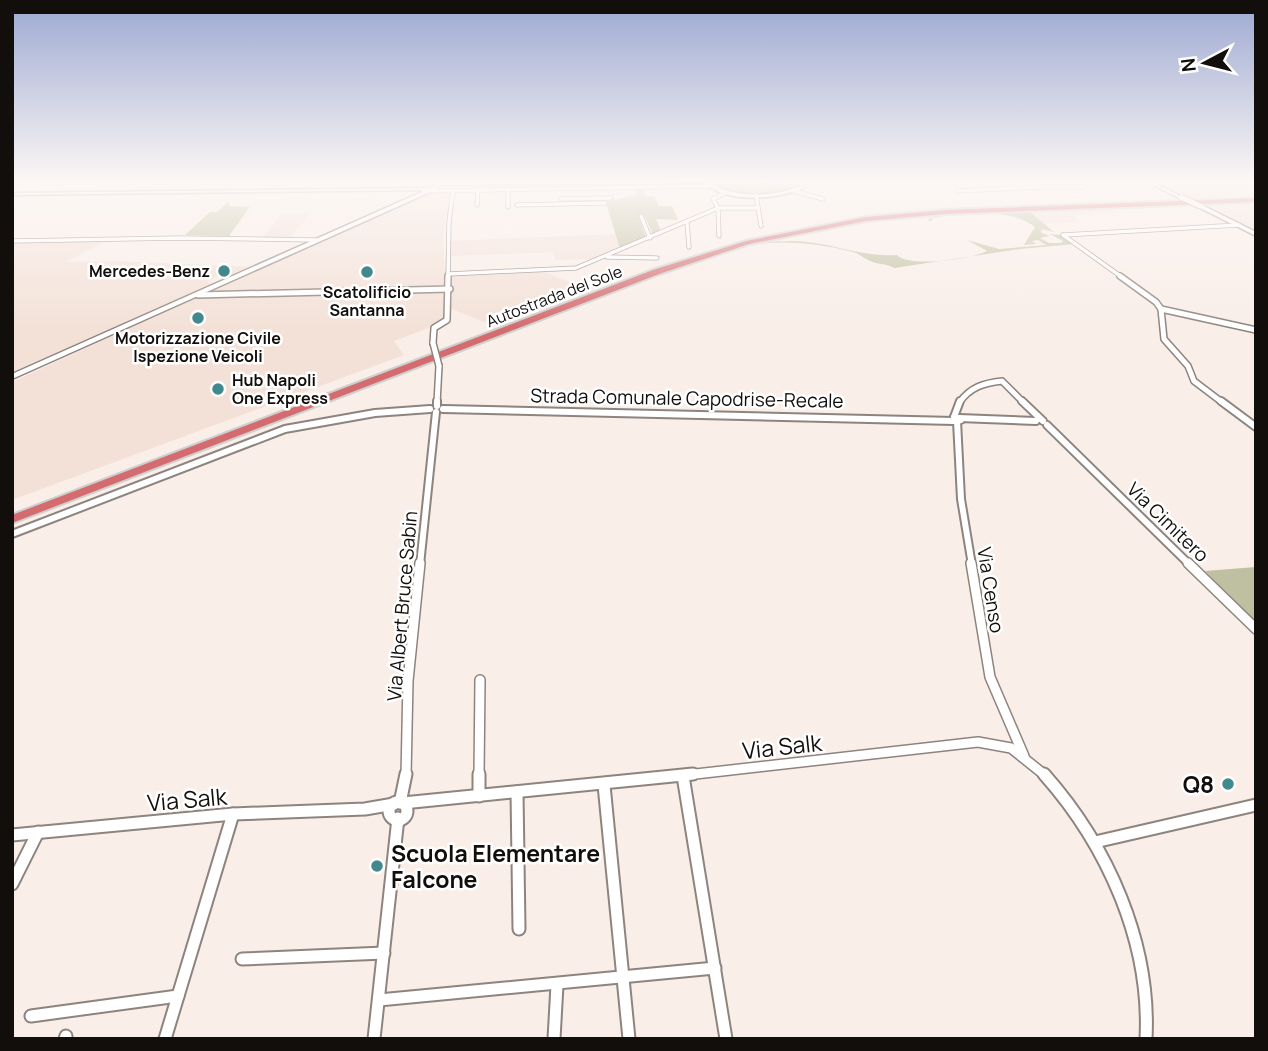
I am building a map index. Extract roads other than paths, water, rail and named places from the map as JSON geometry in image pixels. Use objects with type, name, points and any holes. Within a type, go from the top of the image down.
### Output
[{"type":"highway","name":"Autostrada del Sole","points":[[12,511],[573,298],[740,240],[781,231]]},
{"type":"highway","name":"Autostrada del Sole","points":[[12,519],[656,272],[748,242],[800,231]]},
{"type":"main road","points":[[12,377],[198,295],[301,243],[317,240],[337,231]]},
{"type":"street","points":[[198,295],[450,289],[448,231]]},
{"type":"street","points":[[647,231],[650,238]]},
{"type":"street","points":[[449,274],[576,268],[666,231]]},
{"type":"street","points":[[688,231],[689,247]]},
{"type":"street","points":[[719,231],[719,236]]},
{"type":"street","points":[[1121,231],[1063,234],[1156,302],[1161,309],[1164,339],[1188,366],[1194,381],[1256,427]]},
{"type":"street","points":[[12,242],[189,237],[301,243],[327,236]]},
{"type":"street","points":[[603,257],[657,258]]},
{"type":"street","name":"Via Albert Bruce Sabin","points":[[399,803],[406,782],[408,681],[437,409],[439,366],[433,343],[434,328],[447,320],[450,289]]},
{"type":"street","points":[[1161,309],[1256,330]]},
{"type":"street","name":"Via Censo","points":[[1025,756],[1012,733],[990,677],[961,499],[958,409],[966,392],[975,385],[1002,381],[1041,423]]},
{"type":"street","name":"Strada Comunale Capodrise-Recale","points":[[12,534],[285,429],[374,413],[437,409],[932,418],[1041,423]]},
{"type":"street","name":"Via Cimitero","points":[[1041,423],[1256,629]]},
{"type":"street","points":[[479,796],[480,680]]},
{"type":"street","name":"Via Salk","points":[[12,835],[233,814],[365,809],[399,803],[604,785],[958,743],[991,742],[1009,747],[1042,769],[1055,783],[1095,842],[1129,921],[1142,962],[1149,999],[1146,1039]]},
{"type":"street","points":[[683,776],[726,1039]]},
{"type":"street","points":[[604,785],[629,1039]]},
{"type":"street","points":[[517,792],[519,929]]},
{"type":"street","name":"Via Salk","points":[[365,809],[397,817],[429,802]]},
{"type":"street","points":[[373,1039],[397,817],[408,808],[399,803],[389,811],[397,817]]},
{"type":"street","points":[[1095,842],[1256,805]]},
{"type":"street","points":[[165,1039],[233,814]]},
{"type":"street","points":[[12,884],[38,832]]},
{"type":"street","points":[[242,959],[384,953]]},
{"type":"street","points":[[379,1000],[715,968]]},
{"type":"street","points":[[554,1039],[556,985]]},
{"type":"street","points":[[31,1016],[178,996]]},
{"type":"place","name":"Mercedes-Benz","points":[[224,271]]},
{"type":"place","name":"Scatolificio Santanna","points":[[367,272]]},
{"type":"place","name":"Motorizzazione Civile Ispezione Veicoli","points":[[198,318]]},
{"type":"place","name":"Hub Napoli One Express","points":[[218,389]]},
{"type":"place","name":"Q8","points":[[1228,784]]},
{"type":"place","name":"Scuola Elementare Falcone","points":[[377,866]]}]
